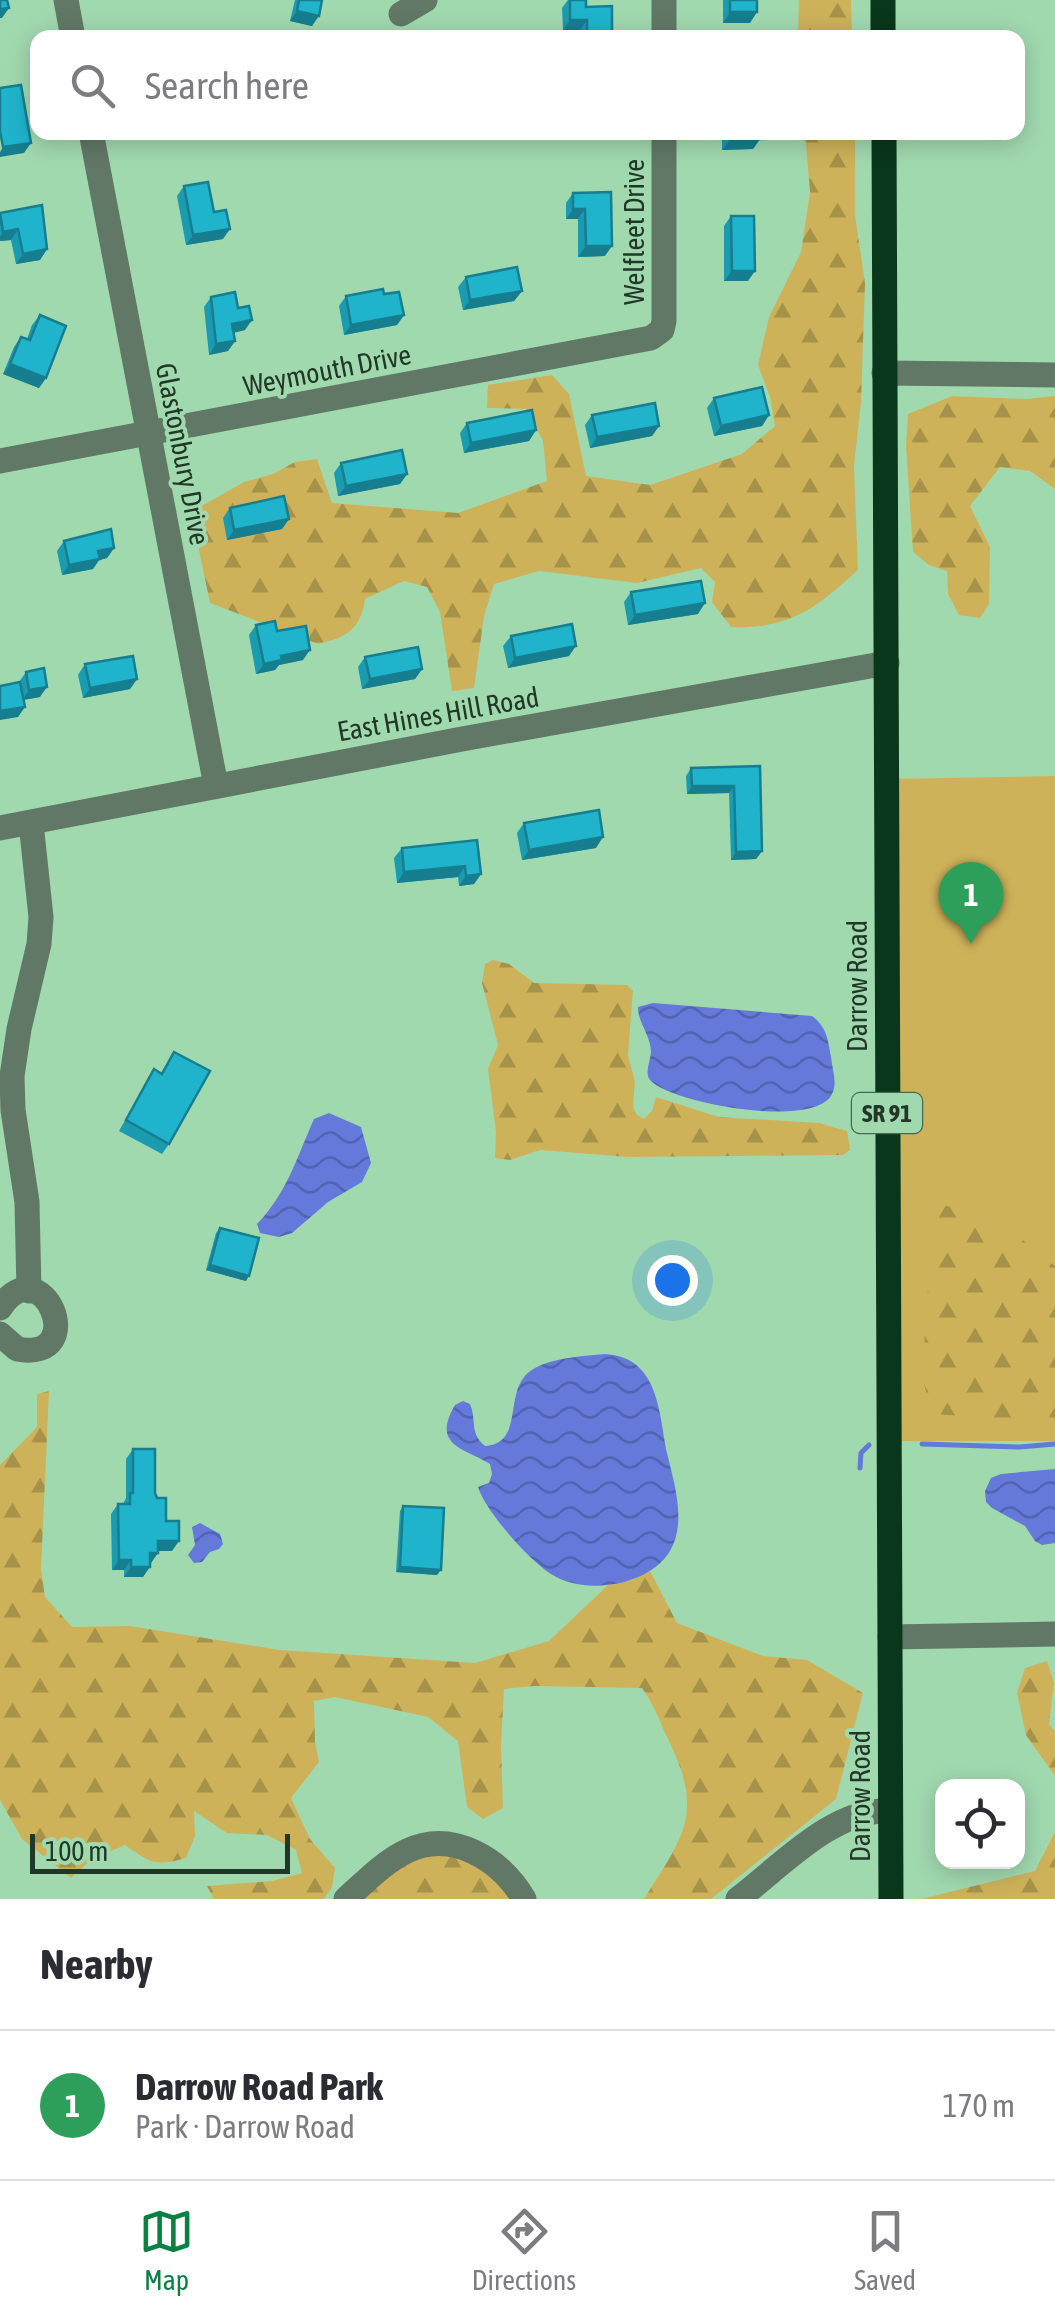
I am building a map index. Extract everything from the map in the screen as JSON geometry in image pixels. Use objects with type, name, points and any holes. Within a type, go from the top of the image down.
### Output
[{"type":"main road","points":[[884,0],[884,30]]},
{"type":"main road","name":"Darrow Road","points":[[884,140],[891,1899]]},
{"type":"street","points":[[66,0],[72,30]]},
{"type":"street","points":[[401,14],[425,0]]},
{"type":"street","points":[[664,0],[664,30]]},
{"type":"street","name":"Glastonbury Drive","points":[[93,140],[216,786]]},
{"type":"street","name":"Welfleet Drive","points":[[662,330],[664,140]]},
{"type":"street","name":"Weymouth Drive","points":[[0,461],[651,338],[662,330]]},
{"type":"street","points":[[884,373],[1055,375]]},
{"type":"street","name":"East Hines Hill Road","points":[[0,828],[887,663]]},
{"type":"street","points":[[29,1291],[28,1202],[12,1076],[40,944],[31,823]]},
{"type":"street","points":[[0,1308],[10,1296],[29,1291],[39,1293],[54,1307],[56,1317],[52,1336],[36,1349],[26,1351],[8,1344],[0,1334]]},
{"type":"street","points":[[890,1637],[1055,1634]]},
{"type":"street","points":[[738,1899],[832,1827],[860,1813],[889,1811]]},
{"type":"street","points":[[346,1899],[409,1850],[440,1845],[456,1846],[490,1859],[524,1899]]},
{"type":"green space","points":[[799,0],[851,0],[852,30],[798,30]]},
{"type":"green space","points":[[806,140],[855,140],[855,215],[865,283],[861,402],[854,466],[858,570],[814,606],[786,620],[731,627],[712,602],[715,582],[701,568],[637,583],[539,571],[494,584],[484,616],[474,688],[452,691],[440,612],[427,587],[404,581],[365,599],[360,618],[351,630],[318,644],[210,603],[191,512],[244,482],[273,474],[295,462],[317,459],[332,503],[458,513],[547,481],[543,441],[526,409],[487,408],[488,385],[552,375],[569,394],[586,476],[650,485],[742,454],[775,426],[758,365],[769,317],[801,252],[810,192]]},
{"type":"green space","points":[[952,396],[1055,396],[1055,489],[1030,471],[1000,467],[970,506],[990,547],[989,604],[980,618],[959,615],[948,594],[947,571],[929,565],[913,552],[906,446],[908,414]]},
{"type":"green space","points":[[1055,776],[1055,1441],[889,1441],[887,779]]},
{"type":"green space","points":[[493,960],[509,964],[534,983],[627,985],[633,991],[628,1055],[635,1082],[633,1106],[644,1119],[652,1111],[656,1097],[719,1117],[819,1123],[847,1131],[850,1150],[843,1155],[628,1157],[540,1150],[510,1160],[495,1158],[496,1132],[488,1069],[498,1045],[482,983],[485,964]]},
{"type":"green space","points":[[940,1205],[989,1213],[1055,1266],[1055,1422],[933,1414],[922,1378],[931,1241]]},
{"type":"green space","points":[[49,1391],[41,1569],[45,1597],[72,1627],[130,1626],[280,1650],[475,1663],[549,1641],[609,1584],[632,1580],[650,1571],[677,1623],[763,1656],[807,1660],[863,1693],[836,1799],[711,1899],[644,1899],[678,1841],[687,1807],[680,1768],[642,1688],[504,1689],[503,1808],[483,1819],[467,1807],[458,1741],[428,1717],[335,1697],[314,1701],[319,1762],[291,1798],[310,1839],[335,1868],[332,1887],[324,1899],[214,1899],[207,1886],[272,1881],[302,1873],[296,1850],[267,1835],[227,1833],[194,1811],[195,1836],[186,1858],[154,1862],[125,1845],[91,1860],[71,1878],[22,1839],[0,1800],[0,1465],[37,1427],[37,1394]]},
{"type":"green space","points":[[1047,1661],[1054,1683],[1049,1724],[1055,1732],[1055,1776],[1026,1735],[1017,1693],[1025,1668]]},
{"type":"green space","points":[[1055,1832],[1055,1899],[921,1899],[1035,1871]]},
{"type":"green space","points":[[442,1852],[473,1857],[514,1899],[355,1899],[405,1858]]},
{"type":"water","points":[[653,1003],[812,1016],[828,1039],[834,1090],[820,1105],[772,1111],[712,1104],[663,1089],[648,1077],[651,1051],[638,1007]]},
{"type":"water","points":[[329,1113],[361,1127],[371,1163],[362,1182],[328,1202],[292,1233],[279,1237],[260,1233],[257,1224],[284,1187],[314,1119]]},
{"type":"water","points":[[605,1354],[623,1357],[636,1365],[653,1390],[676,1490],[678,1528],[670,1551],[647,1572],[615,1584],[581,1585],[551,1574],[509,1535],[478,1487],[489,1483],[490,1464],[454,1444],[447,1429],[455,1405],[463,1401],[470,1404],[480,1441],[485,1446],[497,1443],[510,1427],[517,1392],[529,1372],[555,1361]]},
{"type":"water","points":[[1055,1469],[1055,1543],[1042,1545],[1025,1526],[992,1508],[986,1502],[985,1491],[991,1478],[1001,1474]]},
{"type":"water","points":[[200,1523],[220,1534],[223,1544],[202,1562],[194,1563],[188,1555],[195,1545],[192,1527]]},
{"type":"building","points":[[0,0],[7,0],[9,8],[0,9]]},
{"type":"building","points":[[299,0],[322,0],[319,16],[297,11]]},
{"type":"building","points":[[570,0],[586,0],[586,7],[612,6],[612,30],[587,30],[587,20],[570,20]]},
{"type":"building","points":[[730,0],[757,0],[757,12],[730,12]]},
{"type":"building","points":[[21,85],[31,143],[3,147],[0,88]]},
{"type":"building","points":[[208,182],[214,212],[226,210],[230,229],[193,235],[184,186]]},
{"type":"building","points":[[611,192],[612,246],[586,246],[585,209],[573,209],[573,193]]},
{"type":"building","points":[[42,205],[47,249],[23,254],[18,229],[3,232],[0,213]]},
{"type":"building","points":[[731,216],[754,216],[755,271],[732,271]]},
{"type":"building","points":[[517,267],[522,291],[470,300],[466,277]]},
{"type":"building","points":[[383,289],[384,294],[399,292],[404,315],[351,325],[346,296]]},
{"type":"building","points":[[235,292],[238,308],[249,306],[252,320],[232,324],[235,341],[216,344],[211,297]]},
{"type":"building","points":[[40,315],[66,326],[46,378],[10,364],[21,337],[30,340]]},
{"type":"building","points":[[762,387],[769,415],[721,426],[714,398]]},
{"type":"building","points":[[655,403],[659,426],[597,437],[592,415]]},
{"type":"building","points":[[532,410],[536,430],[471,443],[467,423]]},
{"type":"building","points":[[402,450],[407,474],[346,486],[341,463]]},
{"type":"building","points":[[284,496],[289,519],[234,530],[230,508]]},
{"type":"building","points":[[111,529],[114,548],[98,551],[100,559],[69,565],[64,541]]},
{"type":"building","points":[[701,581],[705,603],[635,615],[631,592]]},
{"type":"building","points":[[275,621],[277,631],[306,626],[310,650],[264,664],[256,625]]},
{"type":"building","points":[[572,624],[576,646],[515,658],[511,636]]},
{"type":"building","points":[[418,647],[422,669],[370,679],[365,657]]},
{"type":"building","points":[[133,656],[137,679],[90,688],[85,664]]},
{"type":"building","points":[[44,668],[47,687],[29,690],[26,672]]},
{"type":"building","points":[[20,682],[25,707],[0,711],[0,686]]},
{"type":"building","points":[[760,766],[762,851],[736,852],[734,786],[692,786],[691,768]]},
{"type":"building","points":[[599,810],[603,837],[529,850],[524,823]]},
{"type":"building","points":[[477,840],[481,874],[466,876],[465,866],[404,872],[402,848]]},
{"type":"building","points":[[174,1052],[210,1071],[169,1144],[126,1120],[154,1069],[162,1074]]},
{"type":"building","points":[[220,1228],[259,1238],[249,1276],[210,1265]]},
{"type":"building","points":[[133,1449],[155,1449],[155,1493],[157,1498],[166,1498],[166,1521],[179,1521],[179,1541],[158,1541],[158,1553],[150,1553],[150,1567],[131,1567],[131,1560],[119,1560],[118,1504],[130,1504],[133,1493]]},
{"type":"building","points":[[403,1506],[444,1508],[441,1570],[400,1567]]},
{"type":"waterway","points":[[922,1444],[1055,1444]]},
{"type":"waterway","points":[[860,1468],[861,1453],[869,1445]]},
{"type":"place","name":"Darrow Road Park","points":[[971,944]]}]
